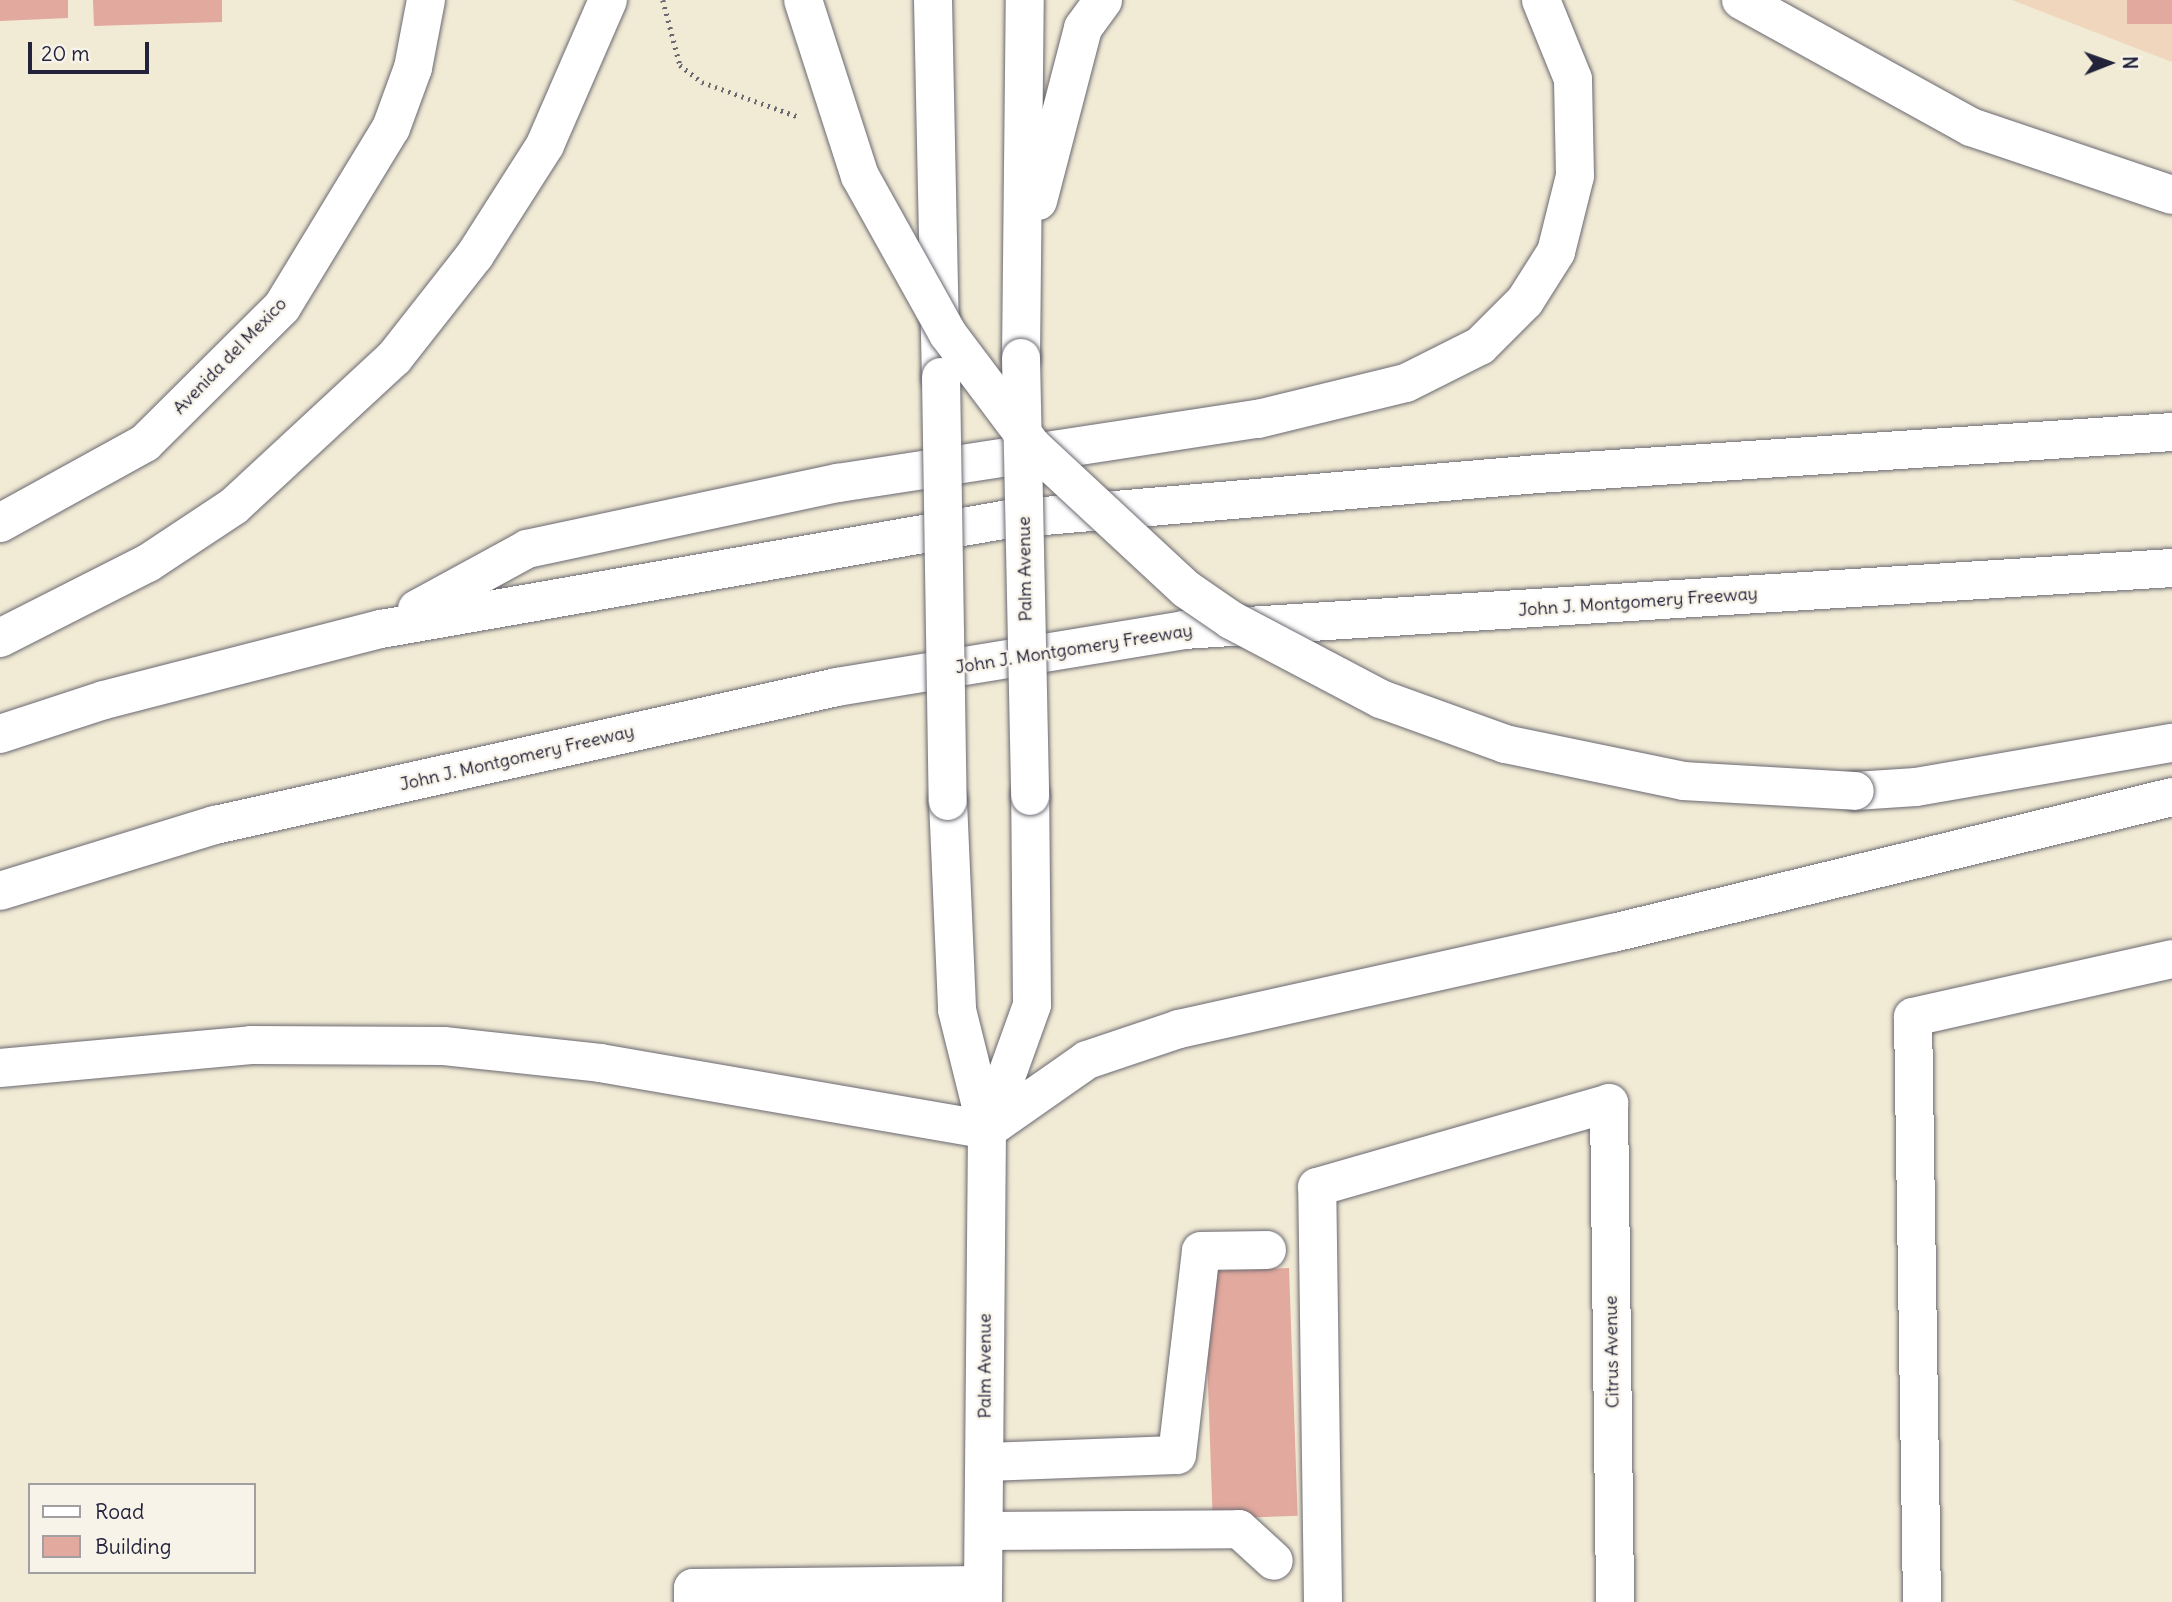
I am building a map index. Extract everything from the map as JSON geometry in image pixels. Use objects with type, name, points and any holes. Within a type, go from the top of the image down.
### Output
[{"type":"main road","name":"Avenida del Mexico","points":[[0,523],[145,443],[282,307],[391,128],[426,0]]},
{"type":"main road","points":[[0,638],[148,563],[234,506],[394,358],[475,255],[545,145],[608,0]]},
{"type":"main road","points":[[803,0],[860,176],[948,334],[1032,446],[1186,589],[1231,620],[1381,699],[1505,744],[1683,781],[1855,791],[1916,787],[2172,743]]},
{"type":"main road","name":"Palm Avenue","points":[[933,0],[948,802],[957,1010],[987,1130],[983,1594]]},
{"type":"main road","name":"Palm Avenue","points":[[987,1130],[1032,1004],[1021,358],[1025,0]]},
{"type":"main road","points":[[1022,272],[1083,28],[1103,0]]},
{"type":"main road","points":[[381,629],[527,548],[838,483],[1258,419],[1406,383],[1480,346],[1525,301],[1556,252],[1575,176],[1573,79],[1541,0]]},
{"type":"main road","points":[[1741,0],[1972,127],[2172,195]]},
{"type":"main road","points":[[0,734],[104,700],[381,629],[1009,519],[1538,474],[2172,432]]},
{"type":"main road","name":"John J. Montgomery Freeway","points":[[0,891],[215,825],[837,687],[1184,630],[2172,568]]},
{"type":"main road","points":[[0,1068],[251,1045],[444,1046],[600,1063],[987,1130],[1087,1060],[1179,1029],[1613,933],[2172,797]]},
{"type":"main road","points":[[1922,1602],[1913,1017],[2172,959]]},
{"type":"main road","name":"Citrus Avenue","points":[[1323,1602],[1317,1186],[1609,1103],[1615,1602]]},
{"type":"main road","points":[[985,1462],[1177,1455],[1201,1251],[1267,1250]]},
{"type":"main road","points":[[984,1531],[1239,1529],[1274,1561]]},
{"type":"main road","points":[[693,1602],[693,1588],[983,1594]]},
{"type":"shaded area","points":[[2012,0],[2172,0],[2172,62]]},
{"type":"building","points":[[0,0],[68,0],[68,18],[0,21]]},
{"type":"building","points":[[93,0],[222,0],[222,22],[94,26]]},
{"type":"building","points":[[2127,0],[2172,0],[2172,24],[2127,24]]},
{"type":"building","points":[[1289,1268],[1298,1516],[1213,1519],[1204,1271]]}]
